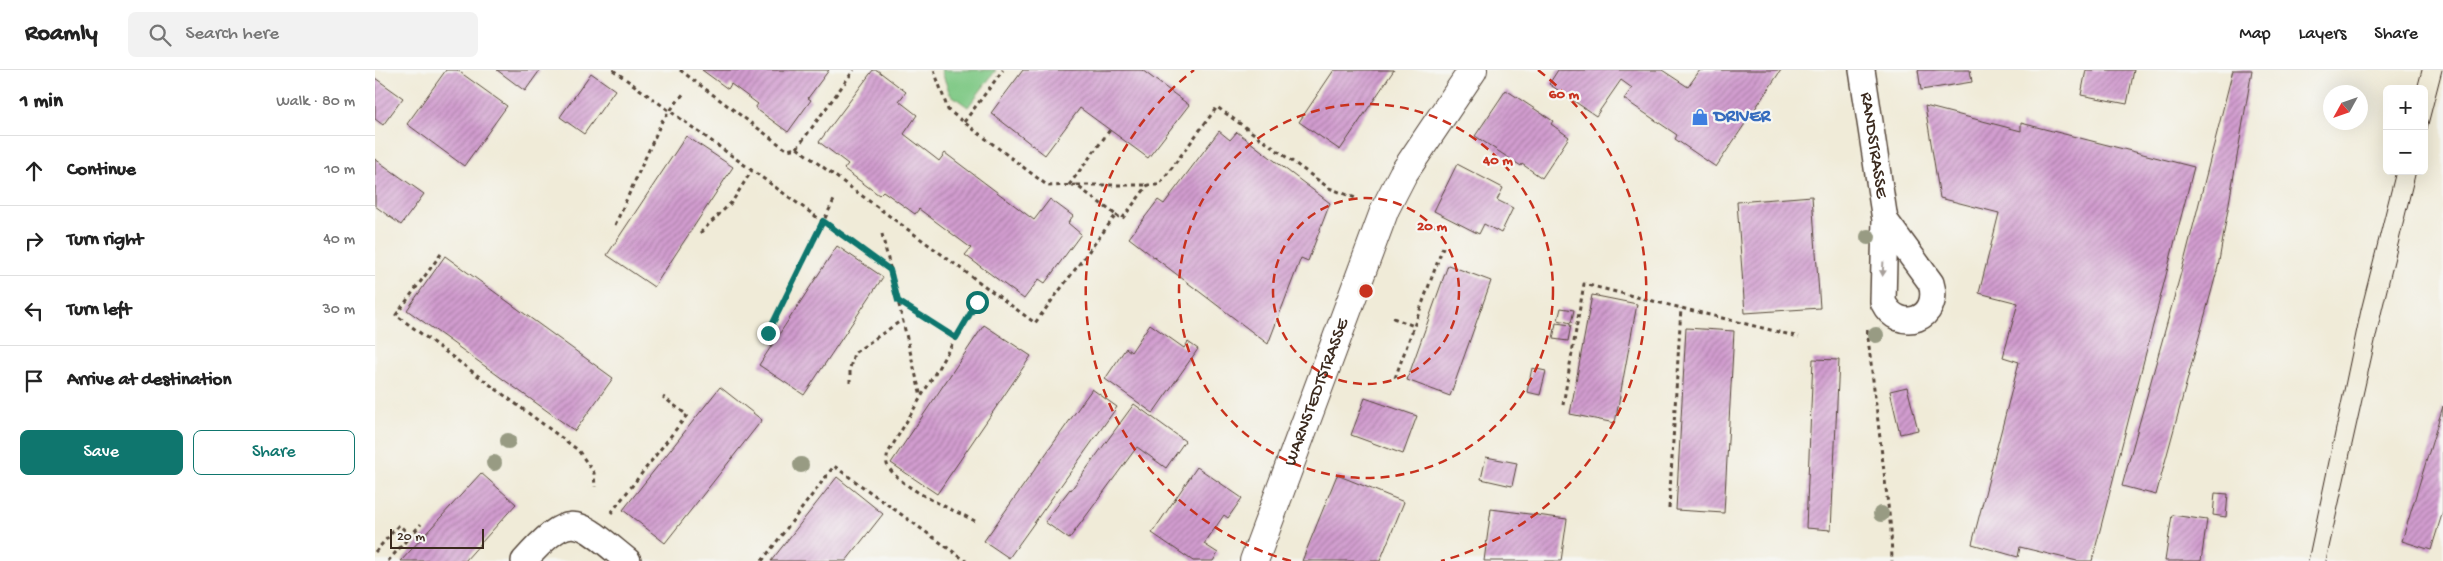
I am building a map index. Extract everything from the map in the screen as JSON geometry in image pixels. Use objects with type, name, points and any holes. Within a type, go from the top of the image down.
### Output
[{"type":"street","name":"WARNSTEDTSTRASSE","points":[[1254,561],[1385,209],[1403,174],[1473,70]]},
{"type":"street","name":"RANDSTRASSE","points":[[1862,70],[1885,220],[1882,294],[1887,310],[1903,319],[1917,319],[1931,307],[1933,292],[1931,283],[1885,220]]},
{"type":"street","points":[[524,561],[547,536],[558,528],[572,525],[594,534],[628,561]]},
{"type":"path","points":[[613,70],[890,270]]},
{"type":"path","points":[[680,70],[787,150],[797,148],[854,70]]},
{"type":"path","points":[[934,70],[949,110],[1048,186],[1159,185],[1217,107],[1329,188],[1385,209]]},
{"type":"path","points":[[964,122],[1003,70]]},
{"type":"path","points":[[615,225],[662,121],[684,93]]},
{"type":"path","points":[[1068,186],[1110,130]]},
{"type":"path","points":[[797,148],[1035,323],[1116,214]]},
{"type":"path","points":[[700,233],[732,202],[752,170]]},
{"type":"path","points":[[1076,185],[1122,219],[1148,185]]},
{"type":"path","points":[[768,333],[834,200]]},
{"type":"path","points":[[882,234],[921,398]]},
{"type":"path","points":[[1395,378],[1443,247]]},
{"type":"path","points":[[441,254],[396,315],[578,450],[594,473],[595,487]]},
{"type":"path","points":[[1563,405],[1585,284],[1799,337]]},
{"type":"path","points":[[898,301],[956,338]]},
{"type":"path","points":[[975,521],[913,488],[889,468],[886,462],[888,453],[977,302]]},
{"type":"path","points":[[1669,508],[1681,308]]},
{"type":"path","points":[[1887,310],[1867,330],[1891,530],[1892,561]]},
{"type":"path","points":[[1393,318],[1414,326]]},
{"type":"path","points":[[850,383],[849,368],[854,353],[902,320]]},
{"type":"path","points":[[594,534],[687,415],[663,397]]},
{"type":"path","points":[[761,561],[834,466],[966,561]]},
{"type":"path","points":[[388,561],[421,524]]},
{"type":"path","points":[[375,552],[399,526],[411,536]]},
{"type":"green space","points":[[941,70],[996,70],[968,107],[950,94]]},
{"type":"building","points":[[446,70],[457,70],[507,106],[464,166],[407,124]]},
{"type":"building","points":[[497,70],[540,70],[525,91]]},
{"type":"building","points":[[702,70],[829,70],[808,98],[811,100],[788,132],[755,108],[758,104],[731,84],[728,89]]},
{"type":"building","points":[[873,70],[877,70],[906,92],[899,101],[917,115],[904,134],[939,161],[945,153],[1034,220],[1050,199],[1073,216],[1068,223],[1081,234],[1045,283],[1039,279],[1024,299],[965,255],[971,248],[919,209],[915,214],[883,191],[879,195],[844,169],[848,164],[819,142]]},
{"type":"building","points":[[1023,70],[1142,70],[1189,105],[1148,158],[1080,108],[1045,155],[991,113]]},
{"type":"building","points":[[1334,70],[1394,70],[1340,150],[1299,122]]},
{"type":"building","name":"DRIVER","points":[[1558,70],[1662,70],[1688,87],[1700,70],[1781,70],[1716,167],[1675,139],[1677,135],[1624,99],[1632,88],[1621,80],[1596,116],[1549,84]]},
{"type":"building","points":[[1918,70],[1970,70],[1972,82],[1921,90]]},
{"type":"building","points":[[2086,70],[2134,70],[2127,104],[2081,95]]},
{"type":"building","points":[[2233,70],[2252,70],[2218,267],[2156,495],[2122,486],[2185,258]]},
{"type":"building","points":[[591,73],[615,90],[584,134],[560,117]]},
{"type":"building","points":[[375,78],[403,98],[383,125],[375,119]]},
{"type":"building","points":[[1506,90],[1553,121],[1551,124],[1569,137],[1542,178],[1475,136]]},
{"type":"building","points":[[1925,106],[2021,131],[2021,123],[2194,167],[2092,561],[2077,561],[2020,547],[2018,557],[1972,544],[2019,362],[2003,357],[2018,303],[1979,293],[1999,213],[1940,198]]},
{"type":"building","points":[[1219,131],[1230,140],[1237,132],[1330,203],[1308,261],[1301,258],[1268,344],[1129,238],[1158,200],[1164,204]]},
{"type":"building","points":[[686,136],[733,167],[654,287],[607,255]]},
{"type":"building","points":[[375,159],[424,194],[401,225],[375,206]]},
{"type":"building","points":[[1457,164],[1503,188],[1497,200],[1513,208],[1501,233],[1484,224],[1479,234],[1434,211]]},
{"type":"building","points":[[1812,196],[1820,308],[1745,313],[1737,202]]},
{"type":"building","points":[[837,246],[883,277],[804,395],[759,365]]},
{"type":"building","points":[[445,256],[613,378],[575,431],[407,310]]},
{"type":"building","points":[[1448,265],[1491,281],[1450,396],[1407,380]]},
{"type":"building","points":[[1592,295],[1637,304],[1615,423],[1570,414]]},
{"type":"building","points":[[1561,308],[1574,310],[1571,323],[1558,320]]},
{"type":"building","points":[[1556,323],[1571,325],[1568,341],[1553,339]]},
{"type":"building","points":[[1150,324],[1184,348],[1188,342],[1198,349],[1153,413],[1105,379],[1126,348],[1131,352]]},
{"type":"building","points":[[984,325],[1031,356],[937,494],[891,463]]},
{"type":"building","points":[[1686,328],[1734,331],[1724,513],[1676,510]]},
{"type":"building","points":[[1813,359],[1839,360],[1831,530],[1806,528]]},
{"type":"building","points":[[1532,368],[1546,371],[1540,395],[1527,392]]},
{"type":"building","points":[[720,387],[762,420],[665,543],[623,510]]},
{"type":"building","points":[[1907,387],[1918,430],[1900,434],[1890,391]]},
{"type":"building","points":[[1092,389],[1117,407],[1009,558],[984,541]]},
{"type":"building","points":[[1365,398],[1417,416],[1403,454],[1351,435]]},
{"type":"building","points":[[1134,404],[1185,441],[1166,468],[1137,447],[1069,539],[1045,522]]},
{"type":"building","points":[[2443,406],[2443,511],[2431,550],[2402,541]]},
{"type":"building","points":[[1486,457],[1517,463],[1512,486],[1481,479]]},
{"type":"building","points":[[1197,467],[1242,498],[1228,518],[1224,515],[1204,544],[1218,553],[1213,561],[1193,561],[1152,533]]},
{"type":"building","points":[[481,473],[516,504],[465,561],[401,561]]},
{"type":"building","points":[[1337,475],[1404,502],[1380,561],[1302,561]]},
{"type":"building","points":[[837,477],[883,514],[846,561],[771,561]]},
{"type":"building","points":[[2215,493],[2228,494],[2226,517],[2213,515]]},
{"type":"building","points":[[1491,509],[1567,519],[1561,561],[1484,561]]},
{"type":"building","points":[[2172,515],[2207,520],[2201,561],[2165,561]]},
{"type":"tram line","points":[[2418,85],[2422,70]]},
{"type":"tram line","points":[[2427,130],[2442,70]]},
{"type":"tram line","points":[[2308,561],[2361,310],[2395,175]]},
{"type":"tram line","points":[[2326,561],[2382,310],[2415,175]]},
{"type":"place","name":"DRIVER","points":[[1700,117]]},
{"type":"route","points":[[768,333],[823,221],[890,270],[898,301],[956,338],[977,302]]}]
